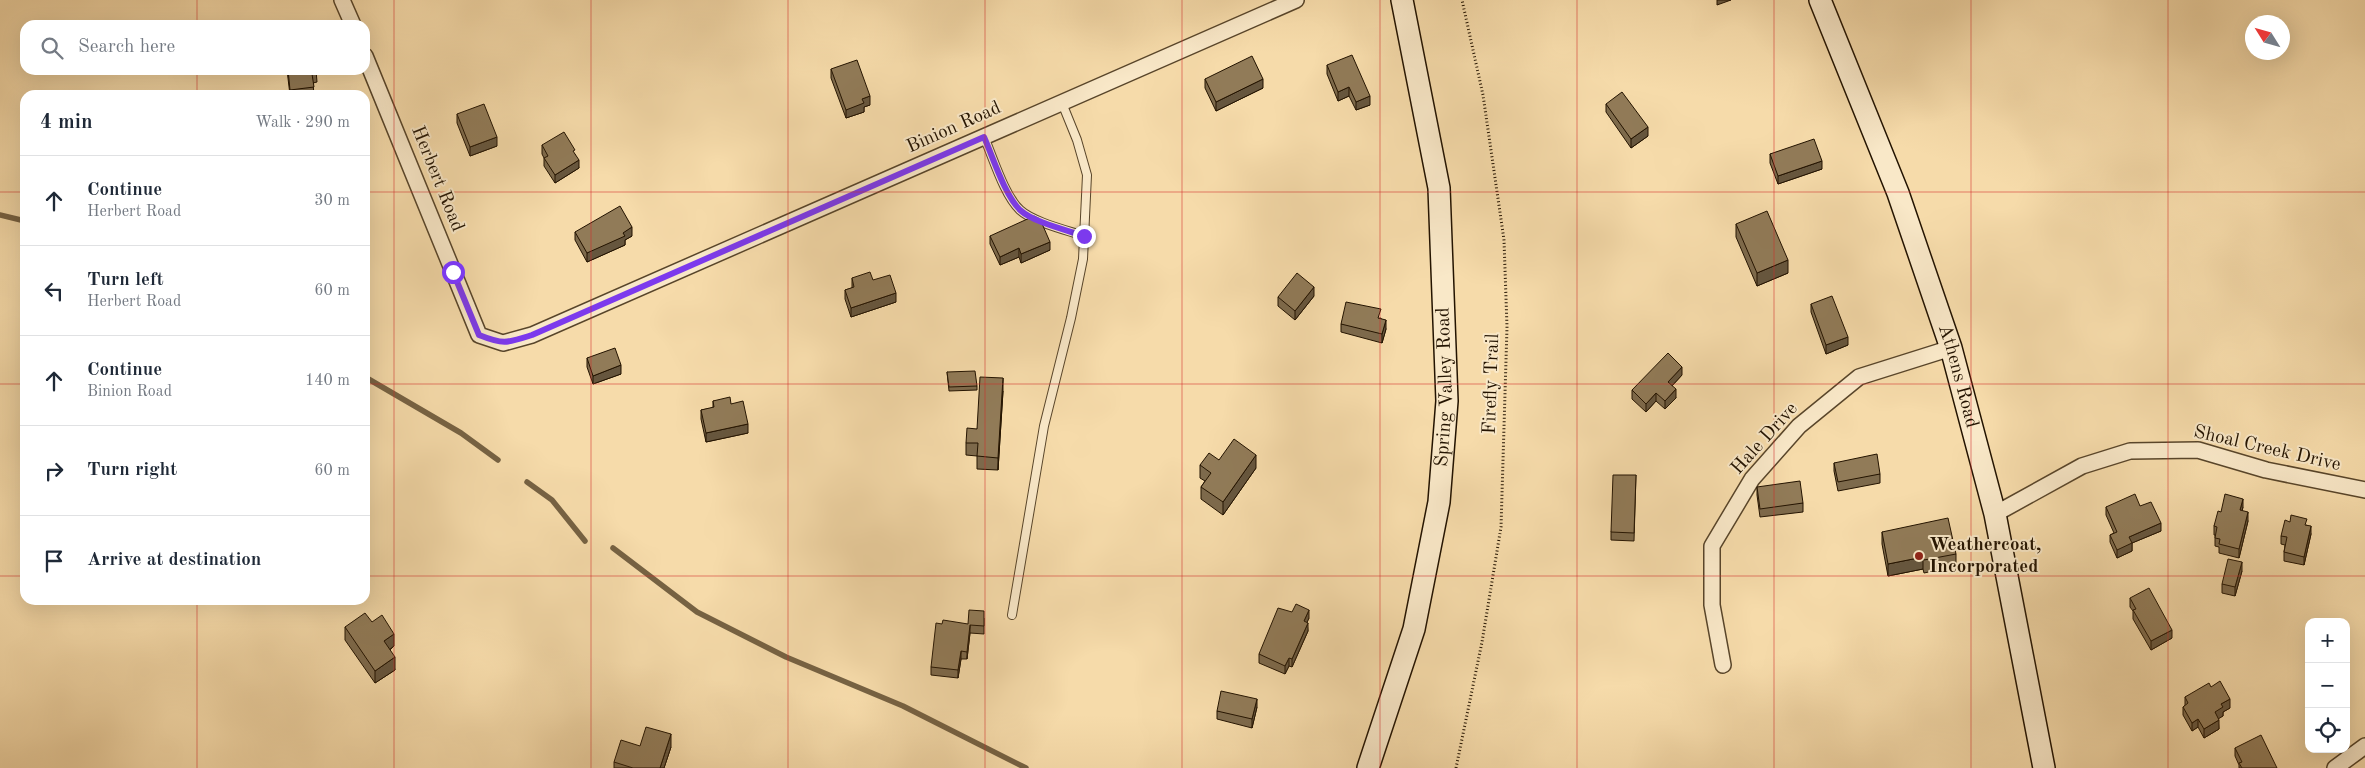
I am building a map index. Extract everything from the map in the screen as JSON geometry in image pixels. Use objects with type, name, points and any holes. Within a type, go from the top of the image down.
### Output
[{"type":"street","points":[[342,0],[350,20]]},
{"type":"street","name":"Binion Road","points":[[628,293],[1296,0]]},
{"type":"street","name":"Spring Valley Road","points":[[1368,768],[1414,630],[1439,502],[1447,401],[1439,188],[1402,0]]},
{"type":"street","name":"Athens Road","points":[[1820,0],[1898,193],[1951,348],[1995,514],[2044,768]]},
{"type":"street","name":"Herbert Road","points":[[370,68],[479,335],[503,343],[514,341],[628,293]]},
{"type":"street","name":"Hale Drive","points":[[1723,665],[1712,605],[1712,546],[1752,479],[1799,426],[1859,377],[1951,348]]},
{"type":"street","name":"Shoal Creek Drive","points":[[1995,514],[2082,466],[2130,451],[2198,450],[2266,470],[2365,490]]},
{"type":"street","points":[[2335,768],[2365,746]]},
{"type":"lane","points":[[1012,615],[1044,426],[1083,259],[1087,175],[1077,140],[1062,103]]},
{"type":"lane","points":[[984,137],[1007,190],[1020,210],[1040,220],[1084,236]]},
{"type":"path","name":"Firefly Trail","points":[[1456,768],[1482,642],[1501,527],[1508,327],[1504,240],[1483,95],[1462,0]]},
{"type":"building","points":[[1352,55],[1370,96],[1356,102],[1349,87],[1338,92],[1327,65]]},
{"type":"building","points":[[1252,56],[1263,79],[1216,102],[1205,79]]},
{"type":"building","points":[[857,60],[870,96],[862,99],[864,103],[846,110],[831,69]]},
{"type":"building","points":[[288,75],[312,75],[314,87],[290,90]]},
{"type":"building","points":[[1622,92],[1648,127],[1631,139],[1606,104]]},
{"type":"building","points":[[484,104],[497,137],[470,147],[457,114]]},
{"type":"building","points":[[564,132],[579,160],[555,175],[544,158],[548,156],[542,145]]},
{"type":"building","points":[[1814,139],[1822,161],[1778,176],[1770,154]]},
{"type":"building","points":[[620,206],[632,227],[623,233],[625,236],[587,253],[575,232]]},
{"type":"building","points":[[1767,211],[1788,260],[1757,273],[1736,224]]},
{"type":"building","points":[[1034,216],[1040,219],[1050,242],[1021,254],[1019,248],[1000,257],[990,236]]},
{"type":"building","points":[[870,272],[873,280],[890,275],[896,293],[851,308],[845,290],[854,287],[852,278]]},
{"type":"building","points":[[1297,273],[1314,287],[1295,311],[1278,297]]},
{"type":"building","points":[[1832,296],[1848,337],[1826,345],[1811,304]]},
{"type":"building","points":[[1346,302],[1381,309],[1378,318],[1386,320],[1382,334],[1341,324]]},
{"type":"building","points":[[615,348],[621,365],[593,376],[587,358]]},
{"type":"building","points":[[1668,353],[1682,367],[1668,382],[1676,389],[1665,401],[1656,393],[1646,404],[1632,390]]},
{"type":"building","points":[[975,371],[977,386],[949,387],[947,372]]},
{"type":"building","points":[[980,377],[1003,378],[998,458],[977,456],[978,443],[966,443],[967,428],[977,429]]},
{"type":"building","points":[[730,397],[731,404],[743,401],[748,424],[706,433],[701,410],[714,407],[713,401]]},
{"type":"building","points":[[1234,439],[1256,455],[1223,502],[1201,487],[1211,473],[1200,465],[1209,453],[1219,460]]},
{"type":"building","points":[[1877,454],[1880,474],[1838,482],[1834,463]]},
{"type":"building","points":[[1613,475],[1636,475],[1634,533],[1611,532]]},
{"type":"building","points":[[1800,481],[1803,503],[1760,509],[1757,487]]},
{"type":"building","points":[[2135,494],[2140,506],[2151,502],[2161,523],[2129,537],[2132,543],[2117,550],[2110,535],[2117,532],[2106,507]]},
{"type":"building","points":[[2225,494],[2243,499],[2240,510],[2248,512],[2239,549],[2219,544],[2220,539],[2215,538],[2217,527],[2214,526],[2218,511],[2221,512]]},
{"type":"building","points":[[2291,515],[2307,519],[2305,525],[2311,526],[2304,557],[2284,552],[2287,537],[2281,536],[2285,520],[2290,522]]},
{"type":"building","name":"Weathercoat, Incorporated","points":[[1948,518],[1956,554],[1924,560],[1923,557],[1888,564],[1882,532]]},
{"type":"building","points":[[2228,559],[2242,562],[2235,587],[2222,584]]},
{"type":"building","points":[[2149,588],[2172,630],[2151,641],[2133,610],[2136,609],[2130,598]]},
{"type":"building","points":[[1296,604],[1309,610],[1304,621],[1308,623],[1292,659],[1289,658],[1285,666],[1259,654],[1278,608],[1292,612]]},
{"type":"building","points":[[969,610],[984,611],[984,626],[970,625],[967,652],[961,651],[958,670],[931,667],[936,623],[942,624],[943,620],[968,624]]},
{"type":"building","points":[[365,613],[372,622],[382,615],[394,634],[384,641],[395,657],[375,671],[345,627]]},
{"type":"building","points":[[2220,681],[2230,699],[2221,704],[2223,707],[2215,712],[2219,720],[2204,729],[2198,719],[2192,723],[2183,707],[2188,703],[2185,697],[2209,683],[2211,687]]},
{"type":"building","points":[[1221,691],[1257,699],[1252,719],[1217,711]]},
{"type":"building","points":[[646,727],[671,734],[660,768],[633,768],[614,762],[621,740],[640,746]]},
{"type":"building","points":[[2261,735],[2277,768],[2242,768],[2239,763],[2242,762],[2235,748]]},
{"type":"waterway","points":[[0,215],[20,220]]},
{"type":"waterway","points":[[370,380],[461,433],[498,460]]},
{"type":"waterway","points":[[527,482],[552,500],[585,541]]},
{"type":"waterway","points":[[613,548],[697,612],[786,657],[903,706],[1026,768]]},
{"type":"place","name":"Weathercoat, Incorporated","points":[[1919,556]]},
{"type":"route","points":[[453,272],[479,335],[503,343],[514,341],[532,335],[984,137],[1007,190],[1020,210],[1040,220],[1084,236]]}]
